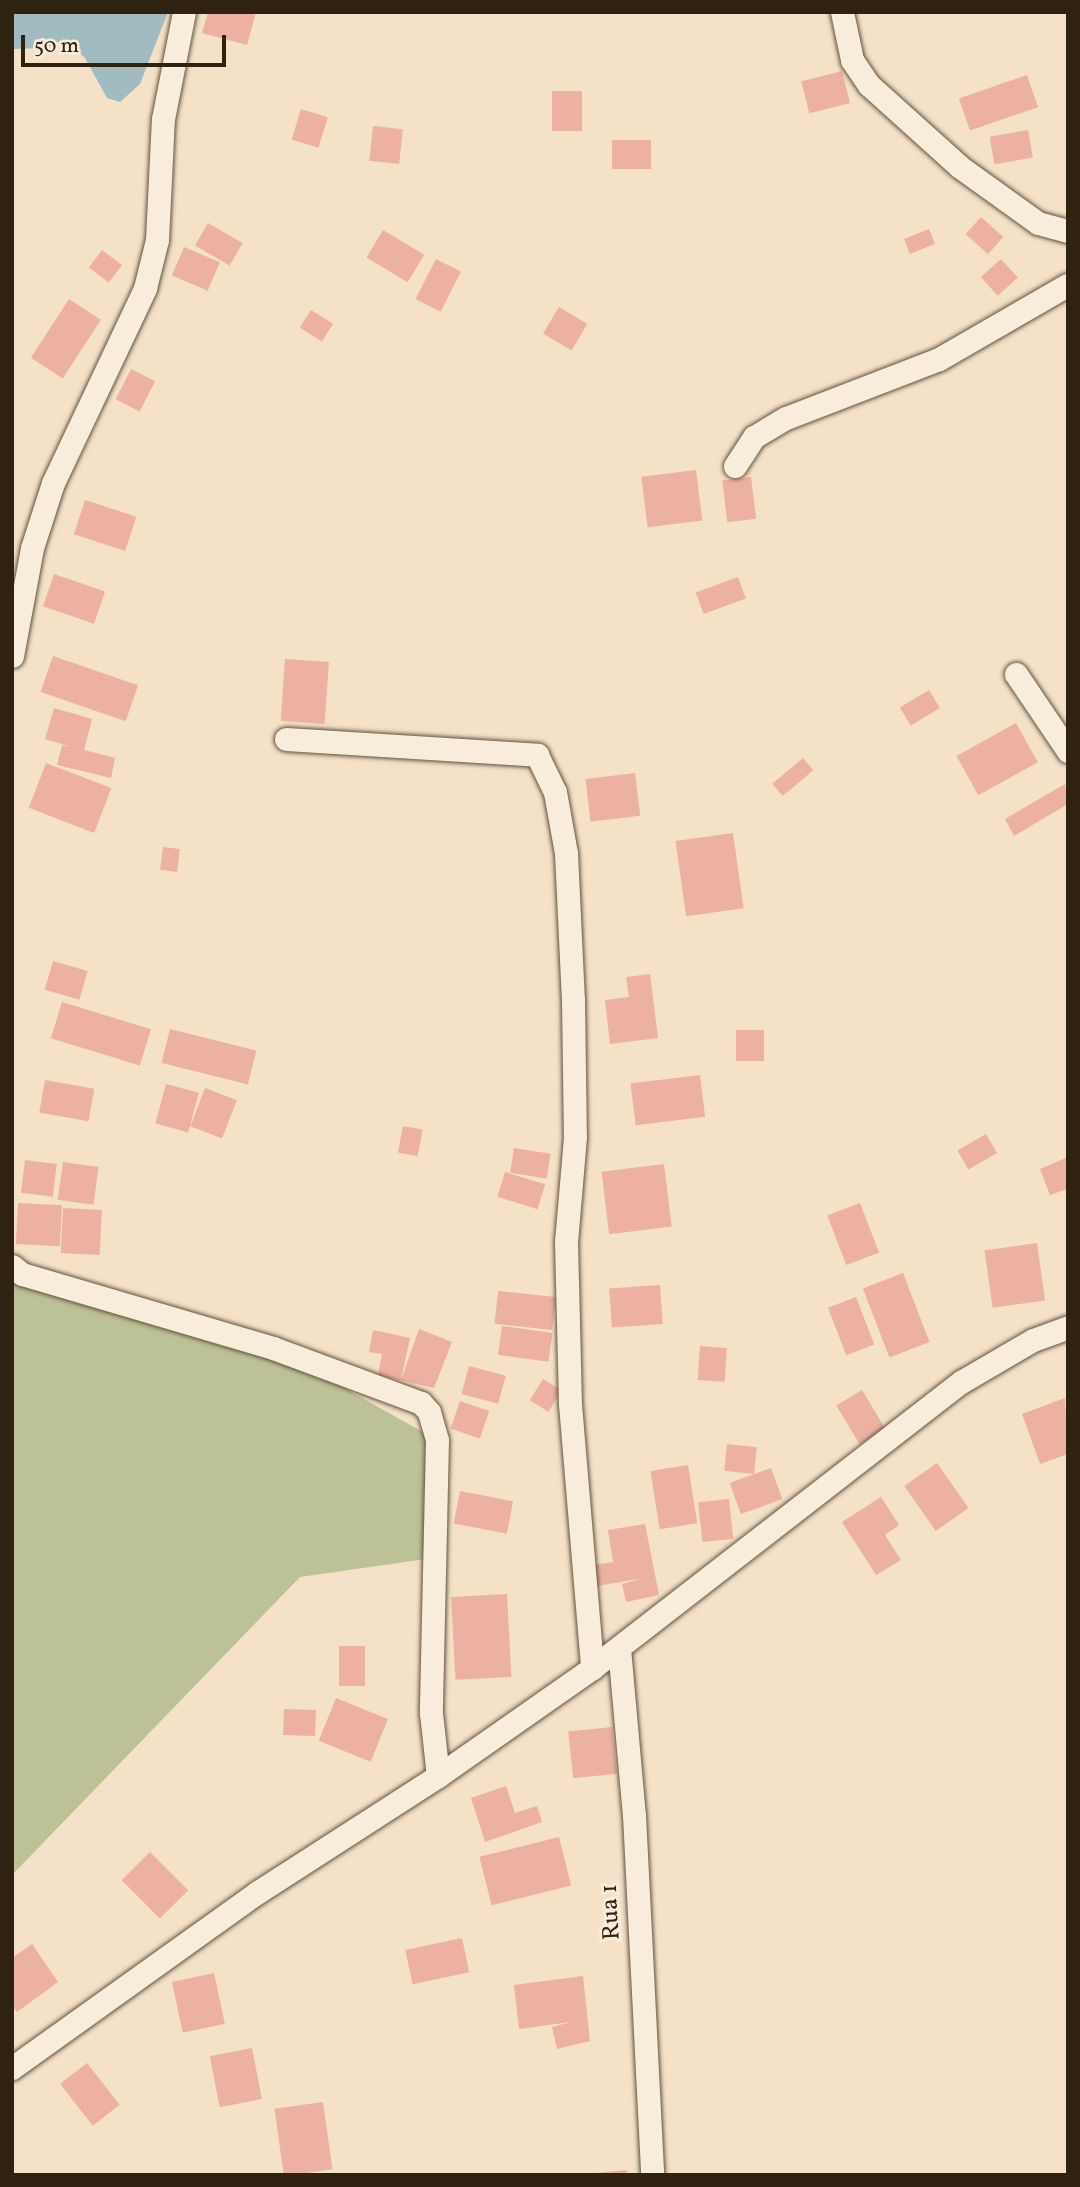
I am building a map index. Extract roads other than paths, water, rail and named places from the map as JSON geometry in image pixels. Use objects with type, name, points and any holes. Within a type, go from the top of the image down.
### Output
[{"type":"street","points":[[12,656],[32,548],[53,483],[145,288],[158,240],[163,119],[184,12]]},
{"type":"street","points":[[842,12],[852,60],[869,85],[960,167],[1038,223],[1068,231]]},
{"type":"street","points":[[735,466],[754,438],[786,418],[939,359],[1067,286],[1068,276]]},
{"type":"street","points":[[1016,674],[1068,751]]},
{"type":"street","points":[[286,739],[537,755],[555,792],[566,853],[573,999],[575,1137],[566,1241],[570,1404],[592,1668]]},
{"type":"street","points":[[12,1266],[22,1273],[273,1348],[421,1403],[429,1412],[437,1440],[432,1713],[438,1776]]},
{"type":"street","points":[[12,2067],[258,1892],[438,1776],[620,1648],[961,1382],[1033,1340],[1068,1327]]},
{"type":"street","name":"Rua 1","points":[[620,1648],[634,1815],[652,2175]]},
{"type":"water","points":[[12,12],[168,12],[140,84],[120,102],[107,98],[85,58],[72,47],[58,42],[46,48],[12,49]]}]
